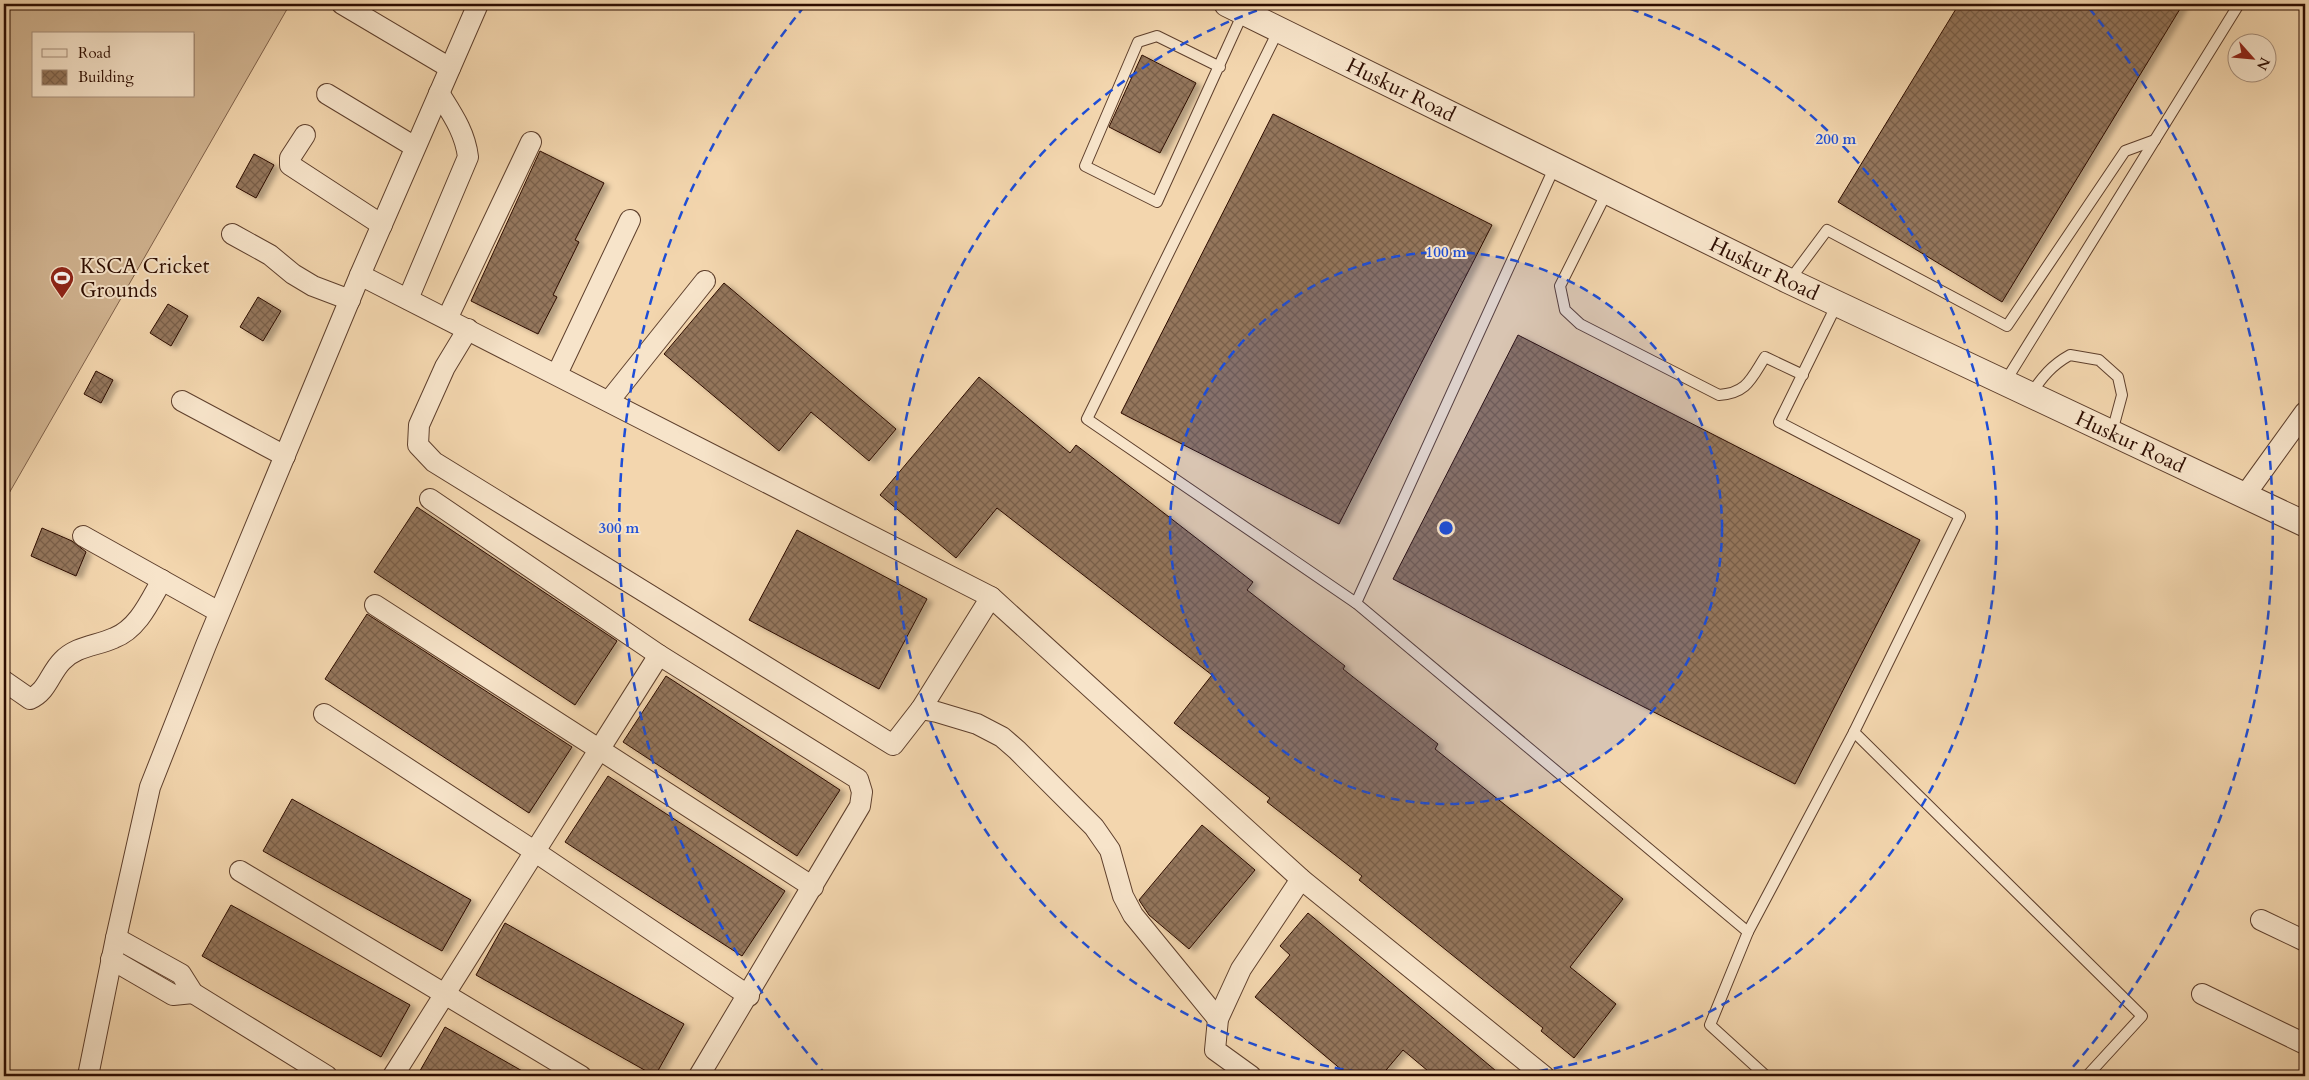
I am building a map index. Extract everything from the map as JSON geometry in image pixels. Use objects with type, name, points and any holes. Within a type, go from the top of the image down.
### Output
[{"type":"street","points":[[342,4],[450,68]]},
{"type":"street","points":[[88,1076],[111,958],[150,787],[219,612],[284,456],[360,275],[478,4]]},
{"type":"street","name":"Huskur Road","points":[[1235,8],[1279,28],[1789,281],[2305,524]]},
{"type":"street","points":[[408,299],[468,157],[466,144],[459,125],[439,93]]},
{"type":"street","points":[[327,94],[416,148]]},
{"type":"street","points":[[305,135],[290,158],[290,165],[382,226]]},
{"type":"street","points":[[447,319],[532,142]]},
{"type":"street","points":[[557,374],[630,220]]},
{"type":"street","points":[[232,234],[270,255],[293,274],[313,286],[350,300]]},
{"type":"street","points":[[360,275],[991,597],[1302,879],[1544,1076]]},
{"type":"street","points":[[609,401],[705,281]]},
{"type":"street","points":[[468,329],[445,367],[419,425],[418,445],[434,462],[893,745],[921,709],[991,597]]},
{"type":"street","points":[[182,401],[284,456]]},
{"type":"street","points":[[2245,495],[2305,412]]},
{"type":"street","points":[[430,499],[659,655],[858,779],[862,792],[860,806],[749,996],[699,1076]]},
{"type":"street","points":[[83,536],[219,612]]},
{"type":"street","points":[[4,681],[30,699],[38,696],[62,660],[86,646],[115,638],[136,621],[162,580]]},
{"type":"street","points":[[375,605],[813,887]]},
{"type":"street","points":[[392,1076],[534,851],[600,751],[659,655]]},
{"type":"street","points":[[921,709],[938,712],[977,724],[1002,737],[1094,827],[1110,850],[1123,896],[1133,915],[1218,1019]]},
{"type":"street","points":[[324,714],[534,851],[749,996]]},
{"type":"street","points":[[240,871],[443,995],[581,1076]]},
{"type":"street","points":[[1251,1076],[1215,1050],[1218,1019],[1241,970],[1302,879]]},
{"type":"street","points":[[2261,920],[2305,941]]},
{"type":"street","points":[[116,938],[181,974],[193,993],[327,1076]]},
{"type":"street","points":[[111,958],[173,995],[193,993]]},
{"type":"street","points":[[2202,994],[2305,1044]]},
{"type":"lane","points":[[2005,382],[2239,4]]},
{"type":"lane","points":[[1220,67],[1157,36],[1138,42],[1085,166],[1157,202],[1220,67],[1235,8]]},
{"type":"lane","points":[[1279,28],[1088,419],[1356,603],[1748,932]]},
{"type":"lane","points":[[1789,281],[1827,230],[2007,326],[2125,151],[2154,140]]},
{"type":"lane","points":[[1356,603],[1556,165]]},
{"type":"lane","points":[[1608,191],[1560,286],[1565,310],[1580,324],[1719,395],[1732,394],[1745,388],[1765,357],[1803,374]]},
{"type":"lane","points":[[1766,1076],[1710,1025],[1748,932],[1854,732],[1960,516],[1779,422],[1837,303]]},
{"type":"lane","points":[[2031,394],[2040,378],[2053,365],[2070,355],[2099,360],[2118,377],[2122,395],[2112,433]]},
{"type":"lane","points":[[1854,732],[2142,1016],[2086,1076]]},
{"type":"shaded area","name":"KSCA Cricket Grounds","points":[[4,4],[290,4],[4,502]]},
{"type":"building","points":[[1959,4],[2183,4],[2002,302],[1838,202]]},
{"type":"building","points":[[1142,55],[1196,83],[1160,153],[1109,127]]},
{"type":"building","points":[[1273,114],[1492,225],[1339,524],[1121,413]]},
{"type":"building","points":[[540,151],[604,183],[575,240],[579,242],[553,295],[557,297],[538,334],[471,301]]},
{"type":"building","points":[[254,154],[274,165],[256,198],[236,187]]},
{"type":"building","points":[[724,283],[896,429],[869,461],[811,412],[779,451],[664,354]]},
{"type":"building","points":[[258,297],[281,311],[263,341],[240,327]]},
{"type":"building","points":[[168,304],[188,316],[171,346],[150,333]]},
{"type":"building","points":[[1518,335],[1920,540],[1795,784],[1393,579]]},
{"type":"building","points":[[96,371],[113,380],[101,403],[84,394]]},
{"type":"building","points":[[979,377],[1070,453],[1076,445],[1253,582],[1247,590],[1345,666],[1343,669],[1438,744],[1435,749],[1623,899],[1570,967],[1616,1004],[1574,1058],[1541,1031],[1543,1028],[1359,880],[1362,876],[1267,802],[1270,798],[1174,723],[1212,675],[997,508],[956,558],[880,495]]},
{"type":"building","points":[[417,507],[617,641],[575,705],[374,572]]},
{"type":"building","points":[[42,528],[72,541],[86,552],[76,576],[31,556]]},
{"type":"building","points":[[797,530],[927,599],[879,689],[749,620]]},
{"type":"building","points":[[367,614],[572,747],[529,813],[325,679]]},
{"type":"building","points":[[666,676],[840,790],[797,856],[623,742]]},
{"type":"building","points":[[608,776],[785,891],[742,956],[565,842]]},
{"type":"building","points":[[292,799],[471,900],[442,951],[263,851]]},
{"type":"building","points":[[1202,825],[1255,870],[1189,949],[1149,915],[1139,900]]},
{"type":"building","points":[[231,905],[410,1005],[381,1057],[202,956]]},
{"type":"building","points":[[1308,913],[1502,1076],[1434,1076],[1403,1050],[1381,1076],[1349,1076],[1255,997],[1290,955],[1280,946]]},
{"type":"building","points":[[505,923],[684,1024],[655,1076],[476,975]]},
{"type":"building","points":[[445,1027],[531,1076],[417,1076]]},
{"type":"place","name":"KSCA Cricket Grounds","points":[[62,299]]}]
